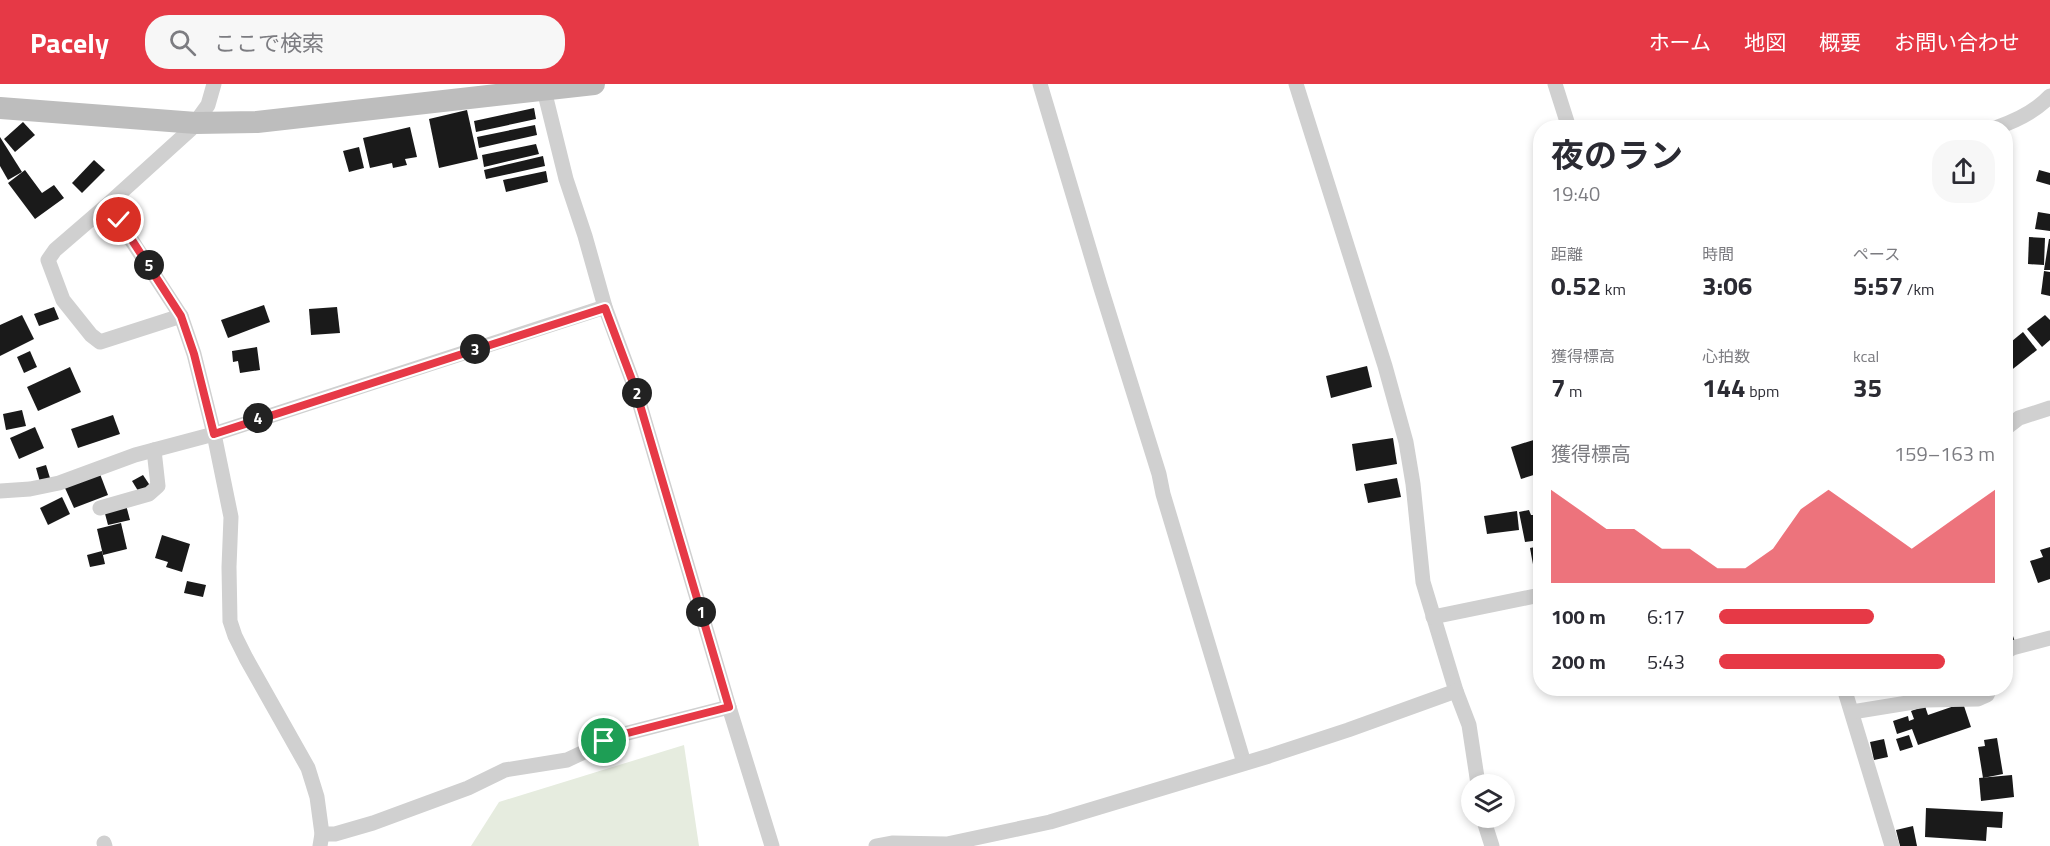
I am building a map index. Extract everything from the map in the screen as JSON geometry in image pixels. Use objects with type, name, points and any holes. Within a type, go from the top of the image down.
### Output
[{"type":"street","points":[[0,108],[196,123],[257,122],[594,84]]},
{"type":"street","points":[[1040,84],[1244,763]]},
{"type":"street","points":[[1296,84],[1385,366],[1403,431],[1413,484],[1423,582],[1456,691],[1469,725],[1476,774]]},
{"type":"street","points":[[1555,84],[1566,120]]},
{"type":"street","points":[[181,316],[100,342],[91,335],[63,300],[48,260],[55,250],[196,123],[213,90]]},
{"type":"street","points":[[544,90],[566,178],[605,308],[635,388],[772,846]]},
{"type":"street","points":[[2013,121],[2050,96]]},
{"type":"street","points":[[106,206],[119,220],[181,316],[194,354],[231,516],[230,621],[246,658],[308,768],[317,797],[321,840],[459,792],[505,770],[567,760],[620,735],[729,707]]},
{"type":"street","points":[[0,491],[30,489],[59,483],[135,455],[214,434],[605,308]]},
{"type":"street","points":[[2013,423],[2019,418],[2050,408]]},
{"type":"street","points":[[100,508],[149,494],[158,486],[154,450]]},
{"type":"street","points":[[1433,617],[1533,596]]},
{"type":"street","points":[[2013,648],[2050,638]]},
{"type":"street","points":[[876,846],[892,843],[947,844],[1039,825],[1348,730],[1456,691]]},
{"type":"street","points":[[1847,696],[1892,846]]},
{"type":"street","points":[[1852,712],[1926,700],[1978,699],[1985,696]]},
{"type":"street","points":[[1487,828],[1492,846]]},
{"type":"shaded area","points":[[684,745],[699,846],[471,846],[499,802]]},
{"type":"building","points":[[534,108],[536,119],[476,132],[474,121]]},
{"type":"building","points":[[467,110],[478,159],[439,168],[429,119]]},
{"type":"building","points":[[23,122],[35,135],[15,152],[4,139]]},
{"type":"building","points":[[535,125],[537,135],[479,148],[477,137]]},
{"type":"building","points":[[410,127],[417,157],[405,159],[407,165],[393,168],[392,163],[370,168],[363,138]]},
{"type":"building","points":[[0,137],[22,172],[8,180],[0,166]]},
{"type":"building","points":[[536,144],[539,154],[484,167],[482,155]]},
{"type":"building","points":[[359,147],[364,168],[349,172],[343,151]]},
{"type":"building","points":[[543,156],[545,166],[486,179],[484,170]]},
{"type":"building","points":[[94,160],[105,170],[82,193],[72,183]]},
{"type":"building","points":[[25,170],[42,193],[54,185],[64,198],[35,219],[8,183]]},
{"type":"building","points":[[2039,170],[2050,173],[2050,185],[2036,181]]},
{"type":"building","points":[[546,171],[548,182],[506,192],[503,180]]},
{"type":"building","points":[[2038,212],[2050,214],[2050,231],[2035,229]]},
{"type":"building","points":[[2029,237],[2045,238],[2044,265],[2028,264]]},
{"type":"building","points":[[2049,239],[2050,270],[2044,270]]},
{"type":"building","points":[[2044,271],[2050,272],[2050,296],[2041,294]]},
{"type":"building","points":[[264,305],[270,322],[228,338],[221,320]]},
{"type":"building","points":[[54,307],[59,319],[39,326],[34,314]]},
{"type":"building","points":[[337,307],[340,333],[311,335],[309,309]]},
{"type":"building","points":[[22,315],[34,339],[0,356],[0,325]]},
{"type":"building","points":[[2045,315],[2050,320],[2050,340],[2042,347],[2027,329]]},
{"type":"building","points":[[2023,332],[2037,350],[2013,369],[2013,340]]},
{"type":"building","points":[[257,347],[260,370],[240,373],[238,361],[233,362],[232,351]]},
{"type":"building","points":[[30,351],[37,367],[24,373],[17,357]]},
{"type":"building","points":[[1367,366],[1372,387],[1331,398],[1326,376]]},
{"type":"building","points":[[70,367],[81,392],[38,411],[27,387]]},
{"type":"building","points":[[22,410],[26,426],[6,430],[3,414]]},
{"type":"building","points":[[113,415],[120,434],[78,448],[71,429]]},
{"type":"building","points":[[35,427],[44,448],[19,459],[10,438]]},
{"type":"building","points":[[1393,438],[1397,464],[1356,471],[1352,444]]},
{"type":"building","points":[[1533,440],[1533,475],[1521,479],[1511,447]]},
{"type":"building","points":[[46,465],[50,478],[40,482],[36,468]]},
{"type":"building","points":[[100,474],[108,495],[74,508],[65,488]]},
{"type":"building","points":[[143,475],[151,487],[140,494],[132,481]]},
{"type":"building","points":[[1397,478],[1401,497],[1368,503],[1364,484]]},
{"type":"building","points":[[62,497],[70,514],[48,525],[40,508]]},
{"type":"building","points":[[126,505],[130,520],[108,525],[104,510]]},
{"type":"building","points":[[1529,510],[1533,515],[1533,541],[1525,542],[1519,512]]},
{"type":"building","points":[[1517,511],[1519,530],[1487,534],[1484,516]]},
{"type":"building","points":[[121,523],[127,549],[103,555],[97,529]]},
{"type":"building","points":[[162,535],[190,544],[182,572],[166,567],[168,562],[155,558]]},
{"type":"building","points":[[1533,547],[1533,564],[1530,548]]},
{"type":"building","points":[[2050,547],[2050,579],[2038,583],[2030,561],[2043,557],[2040,550]]},
{"type":"building","points":[[102,551],[105,564],[90,567],[87,555]]},
{"type":"building","points":[[187,581],[206,585],[203,597],[184,593]]},
{"type":"building","points":[[1963,703],[1971,727],[1918,745],[1912,729],[1897,734],[1893,721],[1908,716],[1909,721],[1914,719],[1911,711],[1925,706],[1928,715]]},
{"type":"building","points":[[1909,735],[1913,747],[1900,751],[1896,739]]},
{"type":"building","points":[[1997,738],[2003,774],[1983,778],[1978,747],[1985,746],[1984,740]]},
{"type":"building","points":[[1884,739],[1888,757],[1874,760],[1870,742]]},
{"type":"building","points":[[2012,775],[2014,797],[1981,801],[1979,778]]},
{"type":"building","points":[[1926,808],[2003,812],[2002,828],[1987,827],[1986,841],[1925,837]]},
{"type":"building","points":[[1913,826],[1917,846],[1900,846],[1896,830]]},
{"type":"route","points":[[119,220],[181,316],[194,354],[214,434],[605,308],[635,388],[729,707],[674,720],[604,741]]}]
